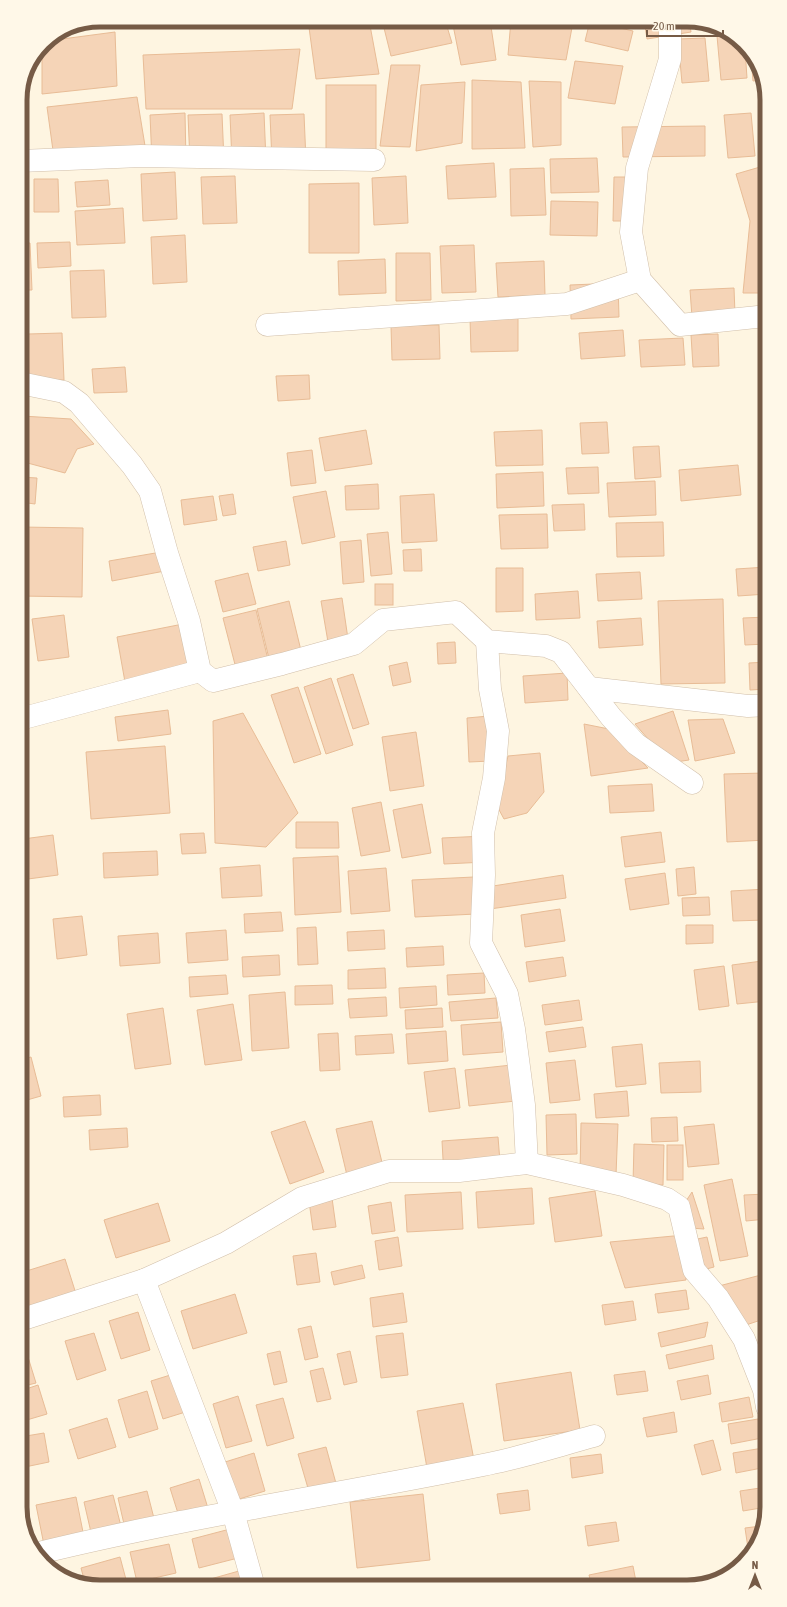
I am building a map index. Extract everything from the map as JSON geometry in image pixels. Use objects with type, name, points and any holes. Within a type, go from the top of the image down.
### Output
[{"type":"street","points":[[670,27],[670,59],[636,168],[632,232],[640,280],[680,325],[760,317]]},
{"type":"street","points":[[27,162],[140,156],[374,160]]},
{"type":"street","points":[[267,324],[567,304],[640,280]]},
{"type":"street","points":[[27,384],[64,392],[79,403],[132,465],[150,491],[167,553],[189,621],[200,671],[213,681],[354,644],[383,620],[456,612],[487,641],[546,646],[561,652],[611,717],[636,744],[692,783]]},
{"type":"street","points":[[487,641],[490,689],[498,731],[494,778],[483,833],[484,875],[481,943],[507,994],[514,1029],[524,1105],[527,1163]]},
{"type":"street","points":[[27,717],[200,671]]},
{"type":"street","points":[[588,688],[748,706],[760,705]]},
{"type":"street","points":[[27,1318],[144,1280],[226,1242],[302,1198],[390,1171],[459,1171],[527,1163],[623,1185],[667,1199],[680,1207],[694,1270],[718,1298],[744,1339],[760,1380]]},
{"type":"street","points":[[144,1280],[233,1512],[252,1580]]},
{"type":"street","points":[[43,1552],[82,1542],[233,1512],[485,1465],[594,1436]]},
{"type":"building","points":[[309,27],[370,27],[379,74],[316,79]]},
{"type":"building","points":[[384,27],[447,27],[452,43],[391,56]]},
{"type":"building","points":[[453,27],[491,27],[496,60],[461,65]]},
{"type":"building","points":[[510,27],[572,27],[566,60],[508,55]]},
{"type":"building","points":[[588,27],[616,27],[633,31],[628,51],[585,41]]},
{"type":"building","points":[[645,27],[690,27],[691,32],[647,39]]},
{"type":"building","points":[[115,32],[117,86],[42,94],[42,56],[48,48],[60,39]]},
{"type":"building","points":[[717,36],[721,36],[731,42],[739,48],[745,56],[747,78],[721,80]]},
{"type":"building","points":[[705,38],[709,81],[682,83],[678,39]]},
{"type":"building","points":[[300,49],[292,109],[146,109],[143,55]]},
{"type":"building","points":[[575,61],[623,66],[615,104],[568,98]]},
{"type":"building","points":[[391,65],[420,65],[410,147],[380,146]]},
{"type":"building","points":[[752,68],[757,81],[753,81]]},
{"type":"building","points":[[472,80],[521,82],[525,148],[472,149]]},
{"type":"building","points":[[529,81],[561,82],[561,145],[533,147]]},
{"type":"building","points":[[465,82],[462,143],[416,151],[421,85]]},
{"type":"building","points":[[326,85],[376,85],[376,155],[326,155]]},
{"type":"building","points":[[137,97],[147,158],[55,165],[47,107]]},
{"type":"building","points":[[185,113],[186,161],[152,162],[150,115]]},
{"type":"building","points":[[264,113],[266,161],[232,162],[230,115]]},
{"type":"building","points":[[751,113],[755,156],[728,158],[724,115]]},
{"type":"building","points":[[222,114],[224,161],[190,162],[188,115]]},
{"type":"building","points":[[304,114],[306,161],[272,162],[270,115]]},
{"type":"building","points":[[705,126],[705,156],[623,157],[622,127]]},
{"type":"building","points":[[597,158],[599,192],[551,193],[550,159]]},
{"type":"building","points":[[494,163],[496,197],[448,199],[446,166]]},
{"type":"building","points":[[760,167],[760,293],[743,293],[750,221],[736,174]]},
{"type":"building","points":[[544,168],[546,215],[511,216],[510,169]]},
{"type":"building","points":[[175,172],[177,219],[143,221],[141,174]]},
{"type":"building","points":[[235,176],[237,223],[203,224],[201,177]]},
{"type":"building","points":[[406,176],[408,223],[374,225],[372,178]]},
{"type":"building","points":[[614,177],[641,177],[640,221],[613,221]]},
{"type":"building","points":[[34,179],[58,179],[59,212],[34,212]]},
{"type":"building","points":[[108,180],[110,205],[77,207],[75,182]]},
{"type":"building","points":[[359,183],[359,253],[309,253],[309,184]]},
{"type":"building","points":[[551,201],[598,202],[597,236],[550,235]]},
{"type":"building","points":[[123,208],[125,243],[77,245],[75,211]]},
{"type":"building","points":[[185,235],[187,282],[153,284],[151,237]]},
{"type":"building","points":[[70,242],[71,266],[38,268],[37,243]]},
{"type":"building","points":[[27,243],[30,243],[32,290],[27,290]]},
{"type":"building","points":[[474,245],[476,292],[442,293],[440,246]]},
{"type":"building","points":[[396,253],[430,253],[431,300],[396,301]]},
{"type":"building","points":[[385,259],[386,293],[339,295],[338,261]]},
{"type":"building","points":[[544,261],[545,295],[498,297],[496,263]]},
{"type":"building","points":[[104,270],[106,317],[72,318],[70,271]]},
{"type":"building","points":[[618,283],[619,317],[571,319],[570,285]]},
{"type":"building","points":[[734,288],[735,314],[692,317],[690,290]]},
{"type":"building","points":[[518,317],[518,351],[471,352],[470,318]]},
{"type":"building","points":[[439,325],[440,359],[392,360],[391,326]]},
{"type":"building","points":[[623,330],[625,356],[581,359],[579,333]]},
{"type":"building","points":[[62,333],[64,380],[29,381],[28,334]]},
{"type":"building","points":[[718,334],[719,366],[693,367],[691,335]]},
{"type":"building","points":[[683,338],[685,365],[641,367],[639,340]]},
{"type":"building","points":[[125,367],[127,392],[94,393],[92,369]]},
{"type":"building","points":[[309,375],[310,399],[278,401],[276,376]]},
{"type":"building","points":[[27,416],[71,419],[94,444],[77,449],[65,473],[27,463]]},
{"type":"building","points":[[607,422],[609,453],[582,454],[580,423]]},
{"type":"building","points":[[366,430],[372,464],[325,471],[319,438]]},
{"type":"building","points":[[542,430],[543,465],[496,466],[494,432]]},
{"type":"building","points":[[659,446],[661,477],[635,479],[633,447]]},
{"type":"building","points":[[312,450],[316,483],[291,486],[287,453]]},
{"type":"building","points":[[738,465],[741,495],[681,501],[679,470]]},
{"type":"building","points":[[598,467],[599,493],[568,494],[566,468]]},
{"type":"building","points":[[543,472],[544,506],[497,508],[496,474]]},
{"type":"building","points":[[27,477],[37,478],[35,504],[27,503]]},
{"type":"building","points":[[655,481],[656,515],[609,517],[607,483]]},
{"type":"building","points":[[378,484],[379,509],[346,510],[345,486]]},
{"type":"building","points":[[326,491],[335,537],[302,544],[293,497]]},
{"type":"building","points":[[233,494],[236,514],[223,516],[219,496]]},
{"type":"building","points":[[434,494],[437,541],[402,543],[400,496]]},
{"type":"building","points":[[213,496],[217,520],[184,525],[181,500]]},
{"type":"building","points":[[584,504],[585,530],[554,531],[552,505]]},
{"type":"building","points":[[547,514],[548,548],[501,549],[499,515]]},
{"type":"building","points":[[663,522],[664,556],[617,557],[616,523]]},
{"type":"building","points":[[27,527],[83,528],[82,597],[27,596]]},
{"type":"building","points":[[388,532],[392,574],[371,576],[367,534]]},
{"type":"building","points":[[361,540],[364,582],[343,584],[340,542]]},
{"type":"building","points":[[286,541],[290,565],[258,571],[253,547]]},
{"type":"building","points":[[421,549],[422,571],[404,571],[403,550]]},
{"type":"building","points":[[167,551],[170,570],[112,581],[109,561]]},
{"type":"building","points":[[760,567],[760,594],[738,596],[736,569]]},
{"type":"building","points":[[496,568],[523,568],[523,611],[496,612]]},
{"type":"building","points":[[640,572],[642,599],[598,601],[596,574]]},
{"type":"building","points":[[248,573],[256,604],[223,612],[215,581]]},
{"type":"building","points":[[375,584],[393,584],[393,605],[375,605]]},
{"type":"building","points":[[578,591],[580,618],[536,620],[535,594]]},
{"type":"building","points":[[342,598],[348,639],[328,642],[321,601]]},
{"type":"building","points":[[723,599],[725,683],[661,684],[658,601]]},
{"type":"building","points":[[289,601],[304,663],[272,671],[257,609]]},
{"type":"building","points":[[256,610],[271,672],[239,680],[223,618]]},
{"type":"building","points":[[64,615],[69,657],[38,661],[32,619]]},
{"type":"building","points":[[760,617],[760,644],[745,645],[743,618]]},
{"type":"building","points":[[641,618],[643,645],[599,648],[597,621]]},
{"type":"building","points":[[183,624],[192,669],[125,682],[117,637]]},
{"type":"building","points":[[455,642],[456,663],[438,664],[437,643]]},
{"type":"building","points":[[407,662],[411,682],[393,686],[389,666]]},
{"type":"building","points":[[760,662],[760,689],[750,690],[749,663]]},
{"type":"building","points":[[567,673],[568,700],[525,703],[523,676]]},
{"type":"building","points":[[353,674],[369,724],[353,729],[337,679]]},
{"type":"building","points":[[331,678],[353,745],[326,754],[304,687]]},
{"type":"building","points":[[298,687],[321,754],[294,763],[271,695]]},
{"type":"building","points":[[168,710],[171,734],[118,741],[115,717]]},
{"type":"building","points":[[673,711],[689,760],[669,763],[635,724]]},
{"type":"building","points":[[243,713],[298,813],[266,847],[215,843],[213,721]]},
{"type":"building","points":[[489,716],[491,761],[469,762],[467,718]]},
{"type":"building","points":[[723,719],[735,753],[695,761],[688,720]]},
{"type":"building","points":[[584,724],[609,729],[648,768],[591,776]]},
{"type":"building","points":[[416,732],[424,786],[390,791],[382,737]]},
{"type":"building","points":[[165,746],[170,813],[91,819],[86,752]]},
{"type":"building","points":[[540,753],[544,792],[527,813],[504,819],[497,806],[508,756]]},
{"type":"building","points":[[760,773],[760,840],[727,842],[724,774]]},
{"type":"building","points":[[652,784],[654,811],[610,813],[608,786]]},
{"type":"building","points":[[381,802],[390,851],[361,856],[352,808]]},
{"type":"building","points":[[422,804],[431,853],[402,858],[393,810]]},
{"type":"building","points":[[296,822],[338,822],[339,848],[296,848]]},
{"type":"building","points":[[661,832],[665,862],[625,867],[621,837]]},
{"type":"building","points":[[204,833],[206,853],[182,854],[180,834]]},
{"type":"building","points":[[53,835],[58,875],[28,879],[27,838]]},
{"type":"building","points":[[485,836],[486,862],[444,864],[442,838]]},
{"type":"building","points":[[157,851],[158,875],[104,878],[103,853]]},
{"type":"building","points":[[338,856],[341,912],[295,915],[293,858]]},
{"type":"building","points":[[260,865],[262,896],[222,898],[220,868]]},
{"type":"building","points":[[694,867],[696,894],[678,896],[676,869]]},
{"type":"building","points":[[386,868],[390,911],[351,914],[348,871]]},
{"type":"building","points":[[665,873],[669,904],[630,910],[625,879]]},
{"type":"building","points":[[563,875],[566,898],[490,909],[493,886]]},
{"type":"building","points":[[474,877],[476,914],[415,917],[412,880]]},
{"type":"building","points":[[760,889],[760,920],[733,921],[731,891]]},
{"type":"building","points":[[709,897],[710,915],[683,916],[682,898]]},
{"type":"building","points":[[560,909],[565,941],[525,947],[521,915]]},
{"type":"building","points":[[281,912],[283,931],[245,933],[244,914]]},
{"type":"building","points":[[82,916],[87,955],[57,959],[53,919]]},
{"type":"building","points":[[686,925],[713,925],[713,943],[686,944]]},
{"type":"building","points":[[316,927],[318,964],[298,965],[297,928]]},
{"type":"building","points":[[226,930],[228,960],[188,963],[186,933]]},
{"type":"building","points":[[384,930],[385,949],[348,951],[347,932]]},
{"type":"building","points":[[158,933],[160,963],[120,966],[118,936]]},
{"type":"building","points":[[443,946],[444,965],[407,967],[406,948]]},
{"type":"building","points":[[279,955],[280,975],[243,977],[242,957]]},
{"type":"building","points":[[563,957],[566,976],[529,982],[526,962]]},
{"type":"building","points":[[760,961],[760,1002],[737,1004],[732,965]]},
{"type":"building","points":[[724,966],[729,1006],[699,1010],[694,970]]},
{"type":"building","points":[[385,968],[386,988],[348,989],[348,970]]},
{"type":"building","points":[[484,973],[485,993],[448,995],[447,975]]},
{"type":"building","points":[[226,975],[228,994],[190,997],[189,977]]},
{"type":"building","points":[[332,985],[333,1004],[295,1005],[295,986]]},
{"type":"building","points":[[436,986],[437,1005],[400,1008],[399,988]]},
{"type":"building","points":[[285,992],[289,1048],[252,1051],[249,995]]},
{"type":"building","points":[[386,997],[387,1016],[350,1018],[348,999]]},
{"type":"building","points":[[496,998],[498,1018],[451,1021],[449,1002]]},
{"type":"building","points":[[579,1000],[582,1020],[545,1025],[542,1005]]},
{"type":"building","points":[[233,1004],[242,1060],[205,1065],[197,1010]]},
{"type":"building","points":[[163,1008],[171,1064],[135,1069],[127,1014]]},
{"type":"building","points":[[442,1008],[443,1027],[406,1029],[405,1010]]},
{"type":"building","points":[[501,1022],[503,1052],[463,1055],[461,1025]]},
{"type":"building","points":[[583,1027],[586,1047],[549,1052],[546,1032]]},
{"type":"building","points":[[446,1031],[448,1061],[408,1064],[406,1034]]},
{"type":"building","points":[[338,1033],[340,1070],[320,1071],[318,1034]]},
{"type":"building","points":[[392,1034],[394,1053],[356,1055],[355,1036]]},
{"type":"building","points":[[642,1044],[646,1084],[616,1087],[612,1047]]},
{"type":"building","points":[[31,1057],[41,1096],[27,1100],[27,1058]]},
{"type":"building","points":[[575,1060],[580,1100],[550,1103],[546,1063]]},
{"type":"building","points":[[700,1061],[701,1092],[661,1093],[659,1063]]},
{"type":"building","points":[[521,1064],[525,1100],[469,1106],[465,1070]]},
{"type":"building","points":[[455,1068],[460,1108],[429,1112],[424,1072]]},
{"type":"building","points":[[627,1091],[629,1116],[596,1118],[594,1094]]},
{"type":"building","points":[[100,1095],[101,1115],[64,1117],[63,1097]]},
{"type":"building","points":[[576,1114],[577,1154],[547,1155],[546,1115]]},
{"type":"building","points":[[677,1117],[678,1141],[652,1142],[651,1118]]},
{"type":"building","points":[[305,1121],[324,1172],[290,1184],[271,1132]]},
{"type":"building","points":[[372,1121],[386,1179],[350,1188],[336,1129]]},
{"type":"building","points":[[581,1123],[618,1124],[616,1175],[580,1174]]},
{"type":"building","points":[[714,1124],[719,1164],[688,1167],[684,1127]]},
{"type":"building","points":[[127,1128],[128,1147],[90,1150],[89,1130]]},
{"type":"building","points":[[498,1137],[501,1174],[444,1177],[442,1141]]},
{"type":"building","points":[[634,1144],[664,1145],[663,1185],[633,1184]]},
{"type":"building","points":[[667,1145],[683,1145],[683,1180],[667,1180]]},
{"type":"building","points":[[732,1179],[748,1256],[720,1261],[704,1185]]},
{"type":"building","points":[[532,1188],[534,1224],[478,1228],[476,1192]]},
{"type":"building","points":[[595,1191],[602,1236],[555,1242],[549,1198]]},
{"type":"building","points":[[461,1192],[463,1229],[407,1232],[405,1195]]},
{"type":"building","points":[[692,1192],[704,1229],[690,1228],[682,1207]]},
{"type":"building","points":[[760,1194],[760,1220],[746,1221],[744,1195]]},
{"type":"building","points":[[332,1198],[336,1227],[313,1230],[309,1201]]},
{"type":"building","points":[[391,1202],[395,1231],[372,1234],[368,1206]]},
{"type":"building","points":[[158,1203],[170,1241],[116,1258],[104,1220]]},
{"type":"building","points":[[684,1235],[686,1280],[625,1288],[610,1242]]},
{"type":"building","points":[[398,1237],[402,1266],[379,1270],[375,1241]]},
{"type":"building","points":[[707,1237],[714,1267],[695,1272],[688,1241]]},
{"type":"building","points":[[316,1253],[320,1282],[297,1285],[293,1256]]},
{"type":"building","points":[[65,1259],[77,1297],[27,1312],[27,1271]]},
{"type":"building","points":[[362,1265],[365,1278],[334,1285],[331,1272]]},
{"type":"building","points":[[760,1275],[760,1320],[743,1326],[715,1287]]},
{"type":"building","points":[[686,1290],[689,1309],[658,1313],[655,1294]]},
{"type":"building","points":[[403,1293],[407,1322],[373,1327],[370,1298]]},
{"type":"building","points":[[235,1294],[247,1333],[193,1349],[181,1311]]},
{"type":"building","points":[[633,1301],[636,1320],[605,1325],[602,1305]]},
{"type":"building","points":[[138,1312],[150,1350],[121,1359],[109,1321]]},
{"type":"building","points":[[708,1322],[705,1337],[661,1347],[658,1333]]},
{"type":"building","points":[[311,1326],[318,1357],[305,1360],[298,1329]]},
{"type":"building","points":[[94,1333],[106,1370],[77,1380],[65,1341]]},
{"type":"building","points":[[403,1333],[408,1375],[381,1378],[376,1336]]},
{"type":"building","points":[[712,1345],[714,1359],[669,1369],[666,1355]]},
{"type":"building","points":[[280,1351],[287,1382],[274,1385],[267,1354]]},
{"type":"building","points":[[350,1351],[357,1382],[344,1385],[337,1354]]},
{"type":"building","points":[[27,1354],[36,1383],[27,1385]]},
{"type":"building","points":[[323,1368],[331,1399],[317,1402],[310,1371]]},
{"type":"building","points":[[645,1371],[648,1391],[617,1395],[614,1375]]},
{"type":"building","points":[[180,1372],[192,1410],[163,1419],[151,1381]]},
{"type":"building","points":[[571,1372],[580,1430],[504,1441],[496,1384]]},
{"type":"building","points":[[708,1375],[711,1394],[681,1400],[677,1381]]},
{"type":"building","points":[[38,1385],[47,1414],[27,1420],[27,1389]]},
{"type":"building","points":[[147,1391],[158,1429],[129,1438],[118,1400]]},
{"type":"building","points":[[238,1396],[252,1441],[226,1448],[213,1404]]},
{"type":"building","points":[[749,1397],[753,1417],[722,1422],[719,1403]]},
{"type":"building","points":[[283,1398],[294,1438],[267,1446],[256,1405]]},
{"type":"building","points":[[463,1403],[474,1460],[427,1468],[417,1411]]},
{"type":"building","points":[[674,1412],[677,1432],[647,1437],[643,1418]]},
{"type":"building","points":[[107,1418],[116,1447],[78,1459],[69,1430]]},
{"type":"building","points":[[758,1419],[760,1438],[731,1444],[728,1424]]},
{"type":"building","points":[[44,1433],[49,1462],[27,1467],[27,1436]]},
{"type":"building","points":[[713,1440],[721,1470],[702,1475],[694,1445]]},
{"type":"building","points":[[326,1447],[337,1487],[310,1495],[298,1454]]},
{"type":"building","points":[[760,1448],[760,1468],[736,1473],[733,1453]]},
{"type":"building","points":[[254,1453],[265,1491],[236,1500],[225,1462]]},
{"type":"building","points":[[601,1454],[603,1473],[572,1478],[570,1458]]},
{"type":"building","points":[[199,1479],[211,1518],[182,1526],[170,1488]]},
{"type":"building","points":[[760,1488],[760,1508],[743,1511],[740,1491]]},
{"type":"building","points":[[528,1490],[530,1510],[500,1514],[497,1494]]},
{"type":"building","points":[[147,1491],[157,1530],[127,1537],[118,1498]]},
{"type":"building","points":[[423,1494],[430,1560],[357,1568],[350,1502]]},
{"type":"building","points":[[113,1495],[123,1534],[93,1541],[84,1502]]},
{"type":"building","points":[[76,1497],[84,1537],[44,1545],[36,1505]]},
{"type":"building","points":[[616,1522],[619,1541],[588,1546],[585,1526]]},
{"type":"building","points":[[758,1526],[752,1539],[748,1547],[745,1528]]},
{"type":"building","points":[[230,1529],[238,1558],[199,1568],[192,1539]]},
{"type":"building","points":[[169,1544],[176,1573],[146,1580],[137,1580],[130,1552]]},
{"type":"building","points":[[120,1557],[126,1580],[86,1579],[84,1578],[81,1568]]},
{"type":"building","points":[[633,1566],[636,1580],[590,1580],[589,1575]]},
{"type":"building","points":[[246,1569],[249,1580],[207,1580]]}]
